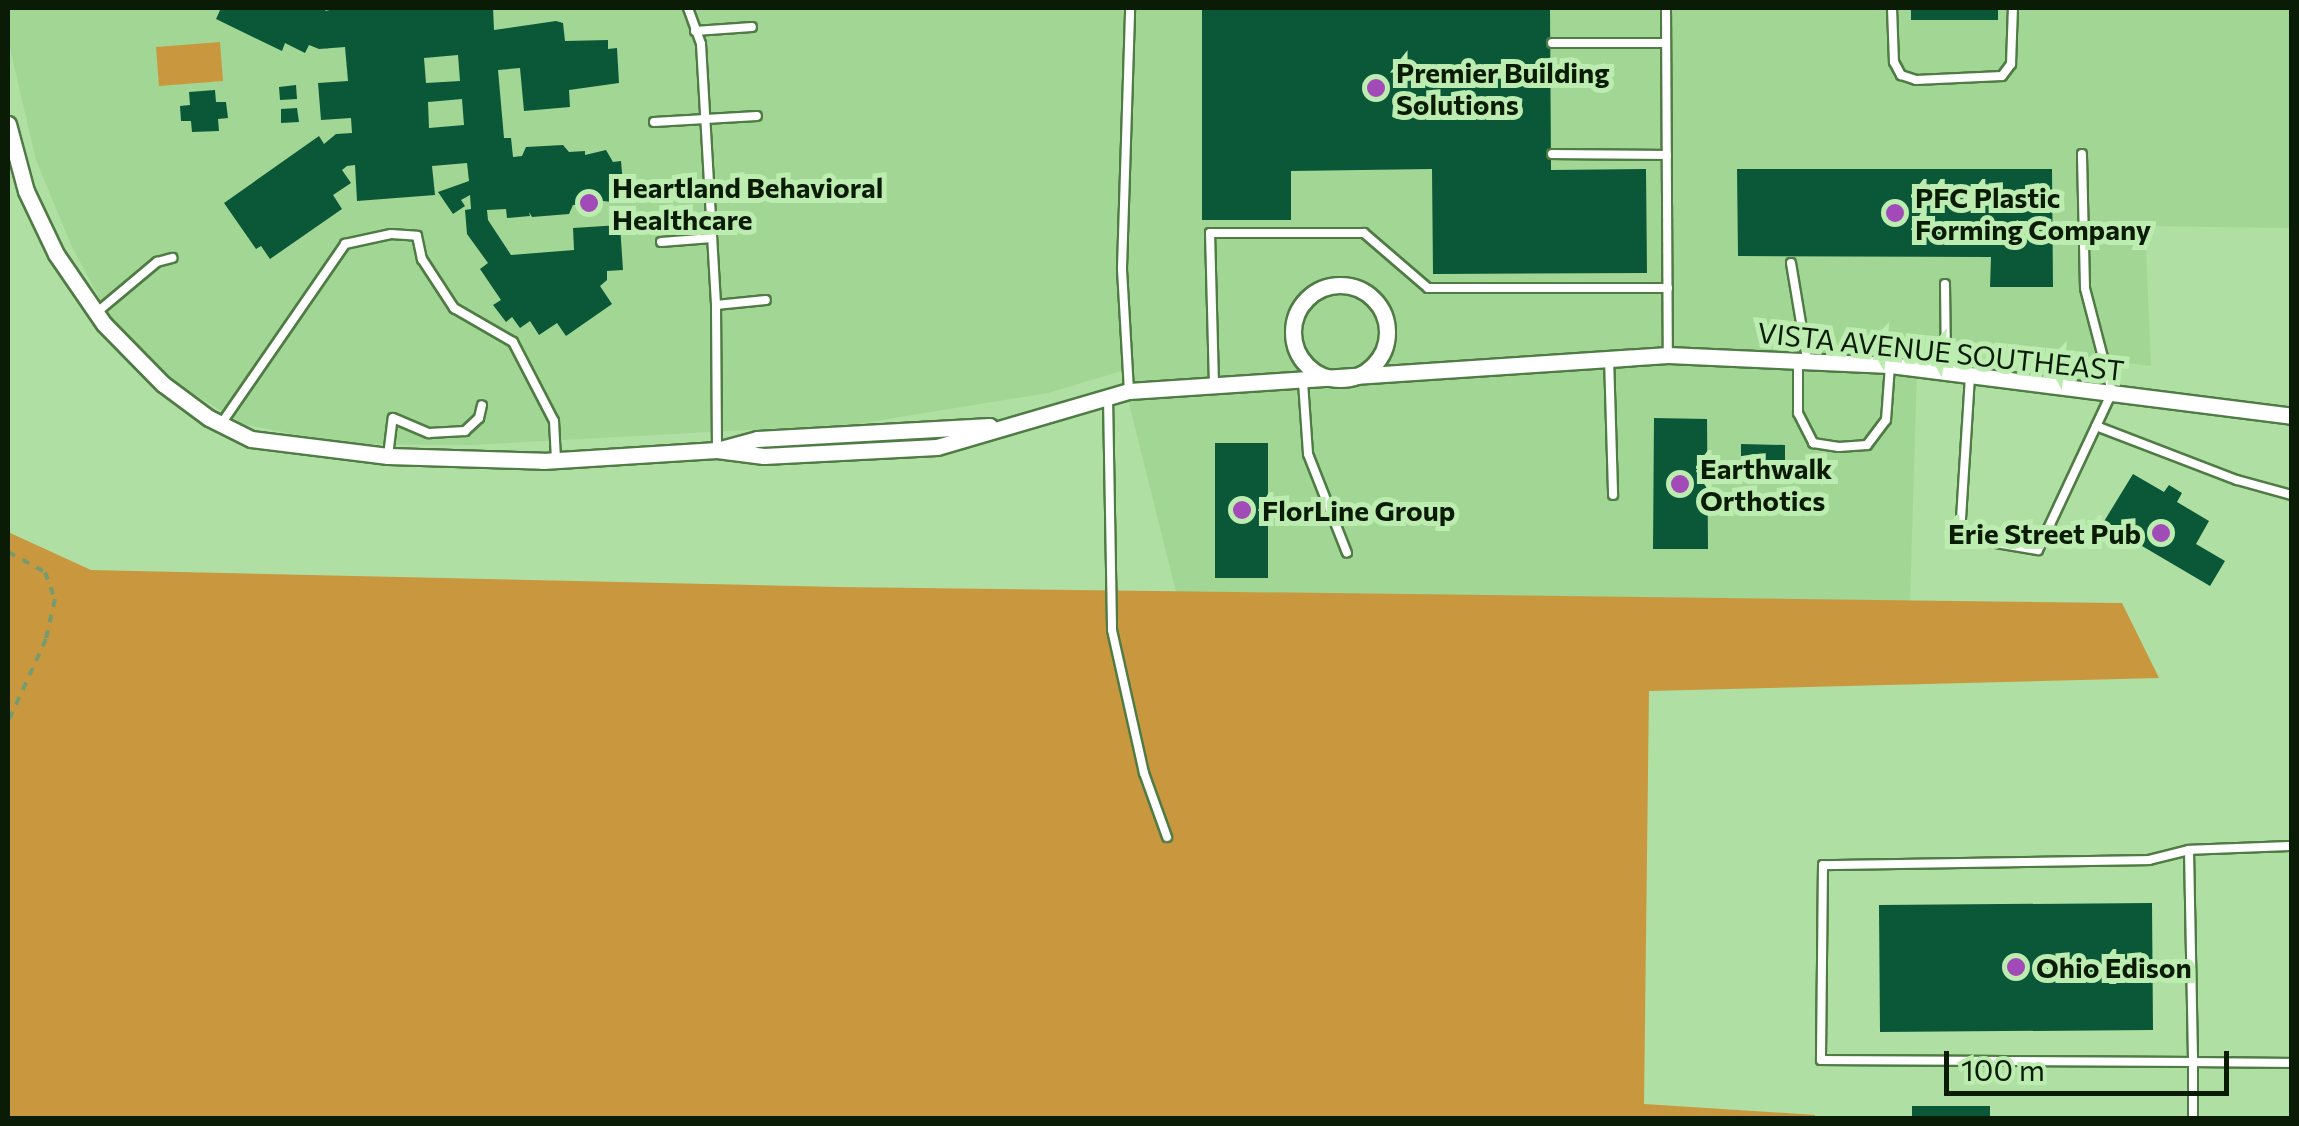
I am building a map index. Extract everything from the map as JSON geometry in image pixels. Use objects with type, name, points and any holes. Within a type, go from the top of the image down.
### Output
[{"type":"street","name":"VISTA AVENUE SOUTHEAST","points":[[8,124],[26,191],[56,254],[96,313],[163,384],[221,424],[273,445],[388,456],[556,461],[718,450],[757,439],[1009,426],[1129,391],[1668,356],[1890,365],[2292,416]]},
{"type":"street","points":[[1332,285],[1348,285],[1375,299],[1388,326],[1382,356],[1360,376],[1344,380],[1314,372],[1294,346],[1296,314],[1317,291],[1332,285]]},
{"type":"lane","points":[[688,8],[701,44],[716,304],[718,450]]},
{"type":"lane","points":[[1129,391],[1122,268],[1130,8]]},
{"type":"lane","points":[[1666,8],[1668,356]]},
{"type":"lane","points":[[1892,8],[1894,62],[1901,76],[1916,80],[2002,76],[2011,64],[2013,8]]},
{"type":"lane","points":[[695,31],[752,27]]},
{"type":"lane","points":[[1552,44],[1666,43]]},
{"type":"lane","points":[[654,122],[757,116]]},
{"type":"lane","points":[[1552,154],[1667,155]]},
{"type":"lane","points":[[1970,374],[1960,536],[2038,550],[2112,392],[2085,288],[2082,154]]},
{"type":"lane","points":[[1214,385],[1210,232],[1364,233],[1428,288],[1668,288]]},
{"type":"lane","points":[[221,424],[346,244],[391,234],[417,236],[422,259],[454,308],[513,342],[554,421],[556,461]]},
{"type":"lane","points":[[661,242],[712,238]]},
{"type":"lane","points":[[96,313],[157,262],[172,258]]},
{"type":"lane","points":[[1791,263],[1802,359],[1798,413],[1813,443],[1839,447],[1867,445],[1886,420],[1890,365]]},
{"type":"lane","points":[[1945,284],[1946,372]]},
{"type":"lane","points":[[716,304],[766,300]]},
{"type":"lane","points":[[1609,357],[1612,495]]},
{"type":"lane","points":[[1303,382],[1308,454],[1347,553]]},
{"type":"lane","points":[[1108,397],[1112,630],[1144,773],[1167,836]]},
{"type":"lane","points":[[388,456],[394,418],[429,433],[465,432],[479,418],[482,404]]},
{"type":"lane","points":[[2096,426],[2237,480],[2292,495]]},
{"type":"lane","points":[[2292,846],[2188,850],[2149,860],[1823,865],[1821,1060],[2292,1063]]},
{"type":"lane","points":[[2188,850],[2193,1118]]},
{"type":"path","points":[[8,552],[45,572],[55,599],[46,639],[8,722]]},
{"type":"shaded area","points":[[8,8],[2291,8],[2291,228],[2145,226],[2151,366],[1918,336],[1910,601],[1176,592],[1121,371],[1048,393],[857,424],[472,445],[344,444],[243,424],[171,380],[115,327],[72,247],[36,160],[8,40]]},
{"type":"shaded area","points":[[220,42],[223,81],[159,86],[156,47]]},
{"type":"shaded area","points":[[8,532],[91,570],[839,587],[2122,603],[2159,678],[1649,691],[1644,1104],[1815,1118],[8,1118]]},
{"type":"building","points":[[221,8],[493,8],[494,30],[556,21],[563,23],[565,41],[608,40],[608,49],[617,48],[619,83],[569,90],[570,107],[524,111],[520,68],[498,70],[504,138],[511,138],[513,157],[522,156],[526,147],[563,145],[569,152],[585,151],[585,155],[606,150],[613,162],[621,161],[624,196],[610,197],[611,202],[589,199],[589,203],[573,205],[569,214],[532,217],[529,212],[530,216],[507,218],[506,209],[487,210],[488,220],[511,255],[574,250],[573,228],[620,225],[623,270],[607,271],[607,280],[600,286],[612,304],[566,336],[557,323],[539,335],[530,321],[520,328],[512,317],[506,322],[493,305],[501,300],[480,269],[488,263],[467,234],[465,210],[471,209],[470,195],[461,200],[465,206],[453,214],[438,192],[469,181],[467,163],[432,166],[435,195],[357,201],[355,165],[347,166],[342,170],[351,183],[333,195],[342,209],[270,259],[261,246],[256,249],[224,203],[319,136],[324,144],[336,134],[352,133],[351,118],[321,120],[318,83],[348,81],[345,47],[319,49],[309,45],[305,53],[285,43],[282,51],[216,19]],"holes":[[[458,55],[460,81],[426,83],[424,58]],[[462,99],[464,125],[429,128],[428,102]]]},
{"type":"building","name":"Premier Building Solutions","points":[[1202,8],[1550,8],[1551,170],[1646,169],[1647,273],[1433,274],[1432,169],[1291,171],[1291,220],[1202,220]]},
{"type":"building","points":[[1911,8],[1998,8],[1998,20],[1911,20]]},
{"type":"building","points":[[296,85],[297,99],[280,100],[279,87]]},
{"type":"building","points":[[215,90],[216,102],[226,102],[228,118],[218,119],[219,131],[192,132],[191,121],[181,121],[180,106],[190,105],[189,92]]},
{"type":"building","points":[[297,108],[299,122],[281,123],[281,109]]},
{"type":"building","name":"PFC Plastic Forming Company","points":[[1737,169],[2052,169],[2053,287],[1990,287],[1991,257],[1738,256]]},
{"type":"building","name":"Earthwalk Orthotics","points":[[1654,418],[1707,419],[1708,549],[1653,549]]},
{"type":"building","name":"FlorLine Group","points":[[1215,443],[1268,443],[1268,578],[1215,578]]},
{"type":"building","points":[[1741,444],[1785,445],[1785,480],[1741,480]]},
{"type":"building","name":"Erie Street Pub","points":[[2133,474],[2164,492],[2169,485],[2182,493],[2177,502],[2209,521],[2196,544],[2225,561],[2210,586],[2103,523]]},
{"type":"building","name":"Ohio Edison","points":[[2152,903],[2153,1030],[1880,1032],[1879,905]]},
{"type":"building","points":[[1912,1106],[1990,1106],[1990,1118],[1912,1118]]},
{"type":"place","name":"Premier Building Solutions","points":[[1376,88]]},
{"type":"place","name":"Heartland Behavioral Healthcare","points":[[589,203]]},
{"type":"place","name":"PFC Plastic Forming Company","points":[[1895,213]]},
{"type":"place","name":"Earthwalk Orthotics","points":[[1680,484]]},
{"type":"place","name":"FlorLine Group","points":[[1242,510]]},
{"type":"place","name":"Erie Street Pub","points":[[2161,533]]},
{"type":"place","name":"Ohio Edison","points":[[2016,967]]}]
